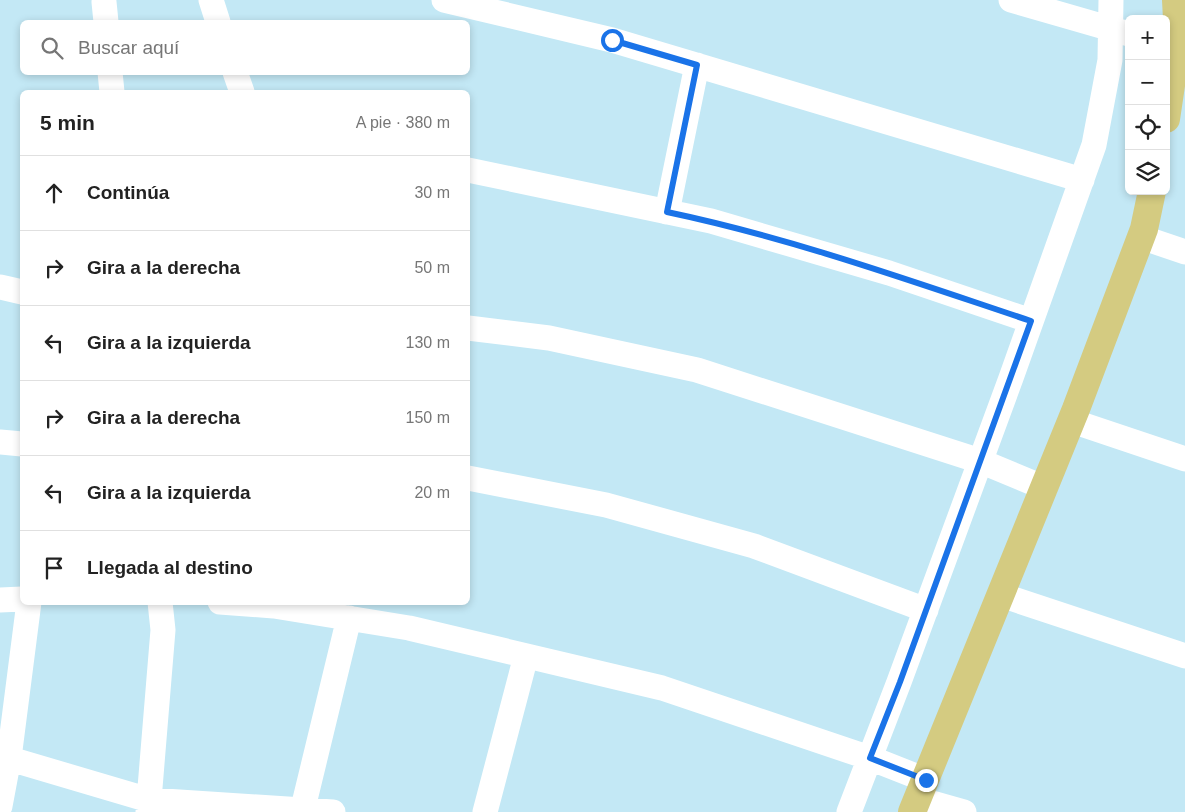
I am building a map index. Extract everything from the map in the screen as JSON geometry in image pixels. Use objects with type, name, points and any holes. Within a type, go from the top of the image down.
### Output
[{"type":"main road","points":[[1168,105],[1178,38],[1176,0]]},
{"type":"main road","points":[[919,797],[1072,421],[1141,237],[1151,195]]},
{"type":"street","points":[[211,0],[217,20]]},
{"type":"street","points":[[444,0],[612,40],[1082,180]]},
{"type":"street","points":[[1011,0],[1120,32]]},
{"type":"street","points":[[849,812],[926,610],[1094,144],[1110,60],[1120,32],[1111,0]]},
{"type":"street","points":[[667,212],[697,65]]},
{"type":"street","points":[[110,75],[112,90]]},
{"type":"street","points":[[237,75],[241,90]]},
{"type":"street","points":[[470,170],[711,221],[889,273],[1031,321]]},
{"type":"street","points":[[1141,237],[1185,252]]},
{"type":"street","points":[[0,287],[20,292]]},
{"type":"street","points":[[470,328],[549,338],[697,370],[980,462],[1045,488]]},
{"type":"street","points":[[1072,421],[1185,459]]},
{"type":"street","points":[[0,442],[20,444]]},
{"type":"street","points":[[470,478],[606,505],[754,546],[926,610]]},
{"type":"street","points":[[1001,595],[1185,656]]},
{"type":"street","points":[[0,600],[20,599]]},
{"type":"street","points":[[0,806],[4,757],[29,605]]},
{"type":"street","points":[[149,806],[163,630],[160,605]]},
{"type":"street","points":[[260,605],[337,612],[662,688],[870,758],[919,797],[964,812]]},
{"type":"street","points":[[303,811],[337,612]]},
{"type":"street","points":[[485,812],[526,656]]},
{"type":"street","points":[[4,757],[149,806],[333,812]]},
{"type":"route","points":[[612,40],[697,65],[667,212],[711,221],[889,273],[1031,321],[900,682],[870,758],[926,780]]}]
